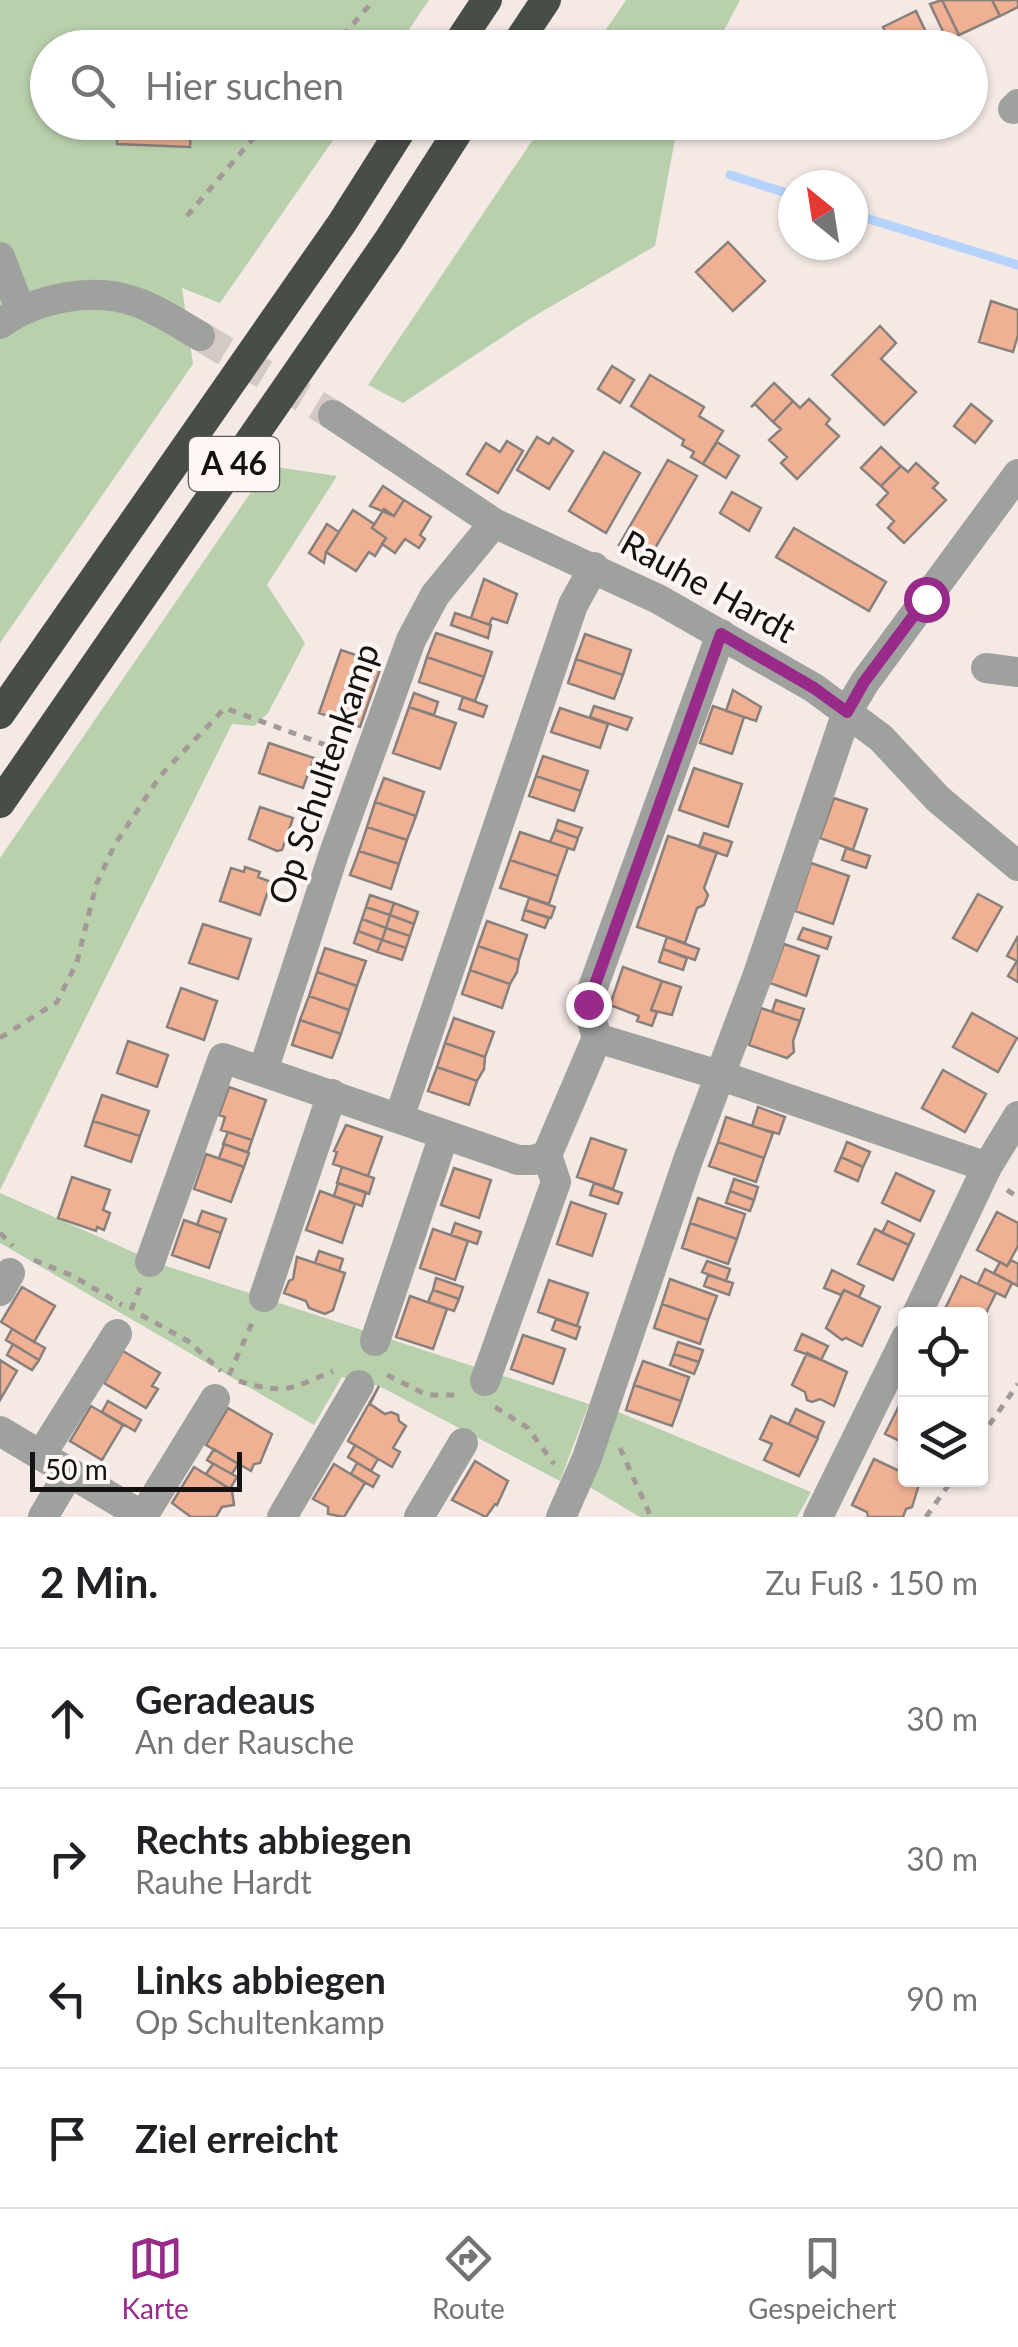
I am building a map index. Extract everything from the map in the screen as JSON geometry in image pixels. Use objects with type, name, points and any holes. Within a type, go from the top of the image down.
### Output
[{"type":"highway","points":[[467,30],[487,0]]},
{"type":"highway","points":[[526,30],[546,0]]},
{"type":"highway","name":"A 46","points":[[0,714],[342,222],[394,140]]},
{"type":"highway","name":"A 46","points":[[0,802],[388,241],[453,140]]},
{"type":"street","points":[[0,257],[10,317],[66,297],[101,296],[134,301],[200,336]]},
{"type":"street","name":"Rauhe Hardt","points":[[332,415],[494,522],[594,567],[814,688],[881,738],[969,827],[1018,866]]},
{"type":"street","points":[[561,1517],[591,1446],[719,1076],[758,977],[847,712],[864,682],[1018,474]]},
{"type":"street","name":"Op Schultenkamp","points":[[262,1070],[410,640],[435,595],[494,522]]},
{"type":"street","points":[[399,1118],[573,604],[594,567]]},
{"type":"street","points":[[482,1391],[556,1182],[548,1155],[597,1038],[588,1004],[721,634]]},
{"type":"street","points":[[986,668],[1018,672]]},
{"type":"street","points":[[597,1038],[988,1167]]},
{"type":"street","points":[[150,1262],[224,1058],[518,1160],[548,1155]]},
{"type":"street","points":[[264,1297],[332,1094]]},
{"type":"street","points":[[920,1307],[988,1167],[1018,1116]]},
{"type":"street","points":[[282,1517],[363,1365],[444,1135]]},
{"type":"street","points":[[41,1455],[124,1322]]},
{"type":"street","points":[[818,1517],[898,1354]]},
{"type":"street","points":[[0,1431],[144,1516],[221,1388]]},
{"type":"street","points":[[419,1517],[462,1442]]},
{"type":"street","points":[[43,1517],[69,1473]]},
{"type":"path","points":[[348,30],[374,0]]},
{"type":"path","points":[[187,216],[252,140]]},
{"type":"path","points":[[0,1038],[57,1002],[78,962],[96,885],[114,846],[160,776],[225,708],[368,760]]},
{"type":"path","points":[[0,1233],[22,1255],[73,1276],[124,1322],[188,1341],[221,1388]]},
{"type":"path","points":[[124,1322],[150,1262]]},
{"type":"path","points":[[221,1388],[264,1297]]},
{"type":"path","points":[[221,1388],[285,1391],[363,1365],[427,1394],[482,1391],[528,1428],[553,1464],[591,1446],[623,1449],[651,1517]]},
{"type":"path","points":[[988,1427],[1018,1384]]},
{"type":"path","points":[[926,1517],[947,1487]]},
{"type":"green space","points":[[0,0],[429,0],[409,30],[30,30],[30,140],[333,140],[220,303],[182,288],[193,364],[0,643]]},
{"type":"green space","points":[[626,0],[740,0],[724,30],[606,30]]},
{"type":"green space","points":[[533,140],[675,140],[655,246],[531,318],[403,403],[368,385]]},
{"type":"green space","points":[[269,466],[337,476],[267,585],[305,643],[268,713],[254,726],[232,724],[0,1190],[0,858]]},
{"type":"green space","points":[[0,1193],[160,1264],[589,1404],[560,1481],[379,1386],[342,1377],[314,1425],[0,1243]]},
{"type":"green space","points":[[616,1411],[811,1492],[797,1517],[640,1517],[588,1486]]},
{"type":"building","points":[[942,0],[957,30],[942,30],[930,4]]},
{"type":"building","points":[[942,0],[992,0],[1000,16],[970,30],[957,30]]},
{"type":"building","points":[[992,0],[1018,0],[1018,7],[1000,16]]},
{"type":"building","points":[[916,11],[925,30],[884,30],[883,27]]},
{"type":"building","points":[[117,140],[190,140],[190,147],[117,144]]},
{"type":"building","points":[[728,242],[765,281],[733,311],[696,272]]},
{"type":"building","points":[[991,301],[1018,310],[1013,352],[979,342]]},
{"type":"building","points":[[880,326],[896,343],[881,359],[916,392],[884,425],[832,375]]},
{"type":"building","points":[[612,366],[634,380],[620,403],[598,389]]},
{"type":"building","points":[[650,375],[704,407],[699,416],[723,431],[703,464],[691,457],[694,452],[682,445],[684,440],[631,406]]},
{"type":"building","points":[[774,383],[793,401],[773,422],[755,404],[751,407]]},
{"type":"building","points":[[809,399],[830,419],[826,424],[839,436],[797,479],[781,463],[787,457],[769,440],[781,429],[773,422],[793,401],[800,408]]},
{"type":"building","points":[[971,404],[992,421],[975,443],[954,426]]},
{"type":"building","points":[[537,437],[549,444],[553,438],[573,451],[549,489],[517,470]]},
{"type":"building","points":[[507,441],[523,451],[498,493],[467,474],[486,443],[500,452]]},
{"type":"building","points":[[717,442],[739,456],[726,478],[703,464]]},
{"type":"building","points":[[881,447],[901,466],[881,486],[861,468]]},
{"type":"building","points":[[604,452],[640,473],[606,533],[569,511]]},
{"type":"building","points":[[668,460],[697,476],[647,562],[619,545]]},
{"type":"building","points":[[916,463],[938,483],[933,488],[946,500],[904,543],[888,528],[894,521],[877,505],[888,493],[881,486],[901,466],[908,472]]},
{"type":"building","points":[[383,486],[404,500],[394,516],[370,506]]},
{"type":"building","points":[[732,492],[761,508],[749,531],[720,513]]},
{"type":"building","points":[[404,500],[431,517],[420,535],[425,539],[419,548],[405,539],[395,553],[382,544],[386,538],[372,528],[384,509],[394,516]]},
{"type":"building","points":[[353,510],[386,538],[375,556],[369,552],[356,571],[326,552]]},
{"type":"building","points":[[327,524],[339,532],[324,563],[309,553]]},
{"type":"building","points":[[794,528],[886,582],[869,611],[776,557]]},
{"type":"building","points":[[484,579],[517,594],[507,623],[492,618],[489,625],[471,618]]},
{"type":"building","points":[[455,613],[491,625],[488,638],[451,625]]},
{"type":"building","points":[[436,633],[492,652],[484,677],[427,657]]},
{"type":"building","points":[[585,634],[631,650],[623,675],[576,659]]},
{"type":"building","points":[[341,650],[382,664],[360,727],[319,713]]},
{"type":"building","points":[[427,657],[484,677],[475,701],[419,682]]},
{"type":"building","points":[[576,659],[623,675],[614,699],[568,683]]},
{"type":"building","points":[[733,690],[761,707],[756,721],[726,711]]},
{"type":"building","points":[[414,693],[438,702],[434,715],[409,707]]},
{"type":"building","points":[[463,697],[487,706],[483,717],[459,709]]},
{"type":"building","points":[[594,706],[632,718],[627,730],[590,717]]},
{"type":"building","points":[[713,706],[744,717],[732,754],[700,743]]},
{"type":"building","points":[[409,707],[456,723],[440,769],[393,753]]},
{"type":"building","points":[[560,708],[608,724],[600,748],[551,732]]},
{"type":"building","points":[[269,743],[314,758],[303,788],[259,773]]},
{"type":"building","points":[[543,756],[588,771],[581,791],[536,776]]},
{"type":"building","points":[[694,768],[742,784],[728,827],[679,810]]},
{"type":"building","points":[[536,776],[581,791],[574,811],[529,796]]},
{"type":"building","points":[[384,778],[424,792],[416,816],[375,802]]},
{"type":"building","points":[[834,798],[867,809],[853,850],[820,838]]},
{"type":"building","points":[[375,802],[416,816],[407,840],[367,827]]},
{"type":"building","points":[[260,807],[293,818],[282,850],[249,839]]},
{"type":"building","points":[[558,820],[582,828],[578,838],[555,830]]},
{"type":"building","points":[[367,827],[407,840],[399,864],[359,851]]},
{"type":"building","points":[[555,830],[578,838],[574,850],[550,842]]},
{"type":"building","points":[[520,832],[568,848],[558,876],[510,860]]},
{"type":"building","points":[[704,833],[732,842],[727,856],[699,847]]},
{"type":"building","points":[[668,836],[717,852],[704,888],[708,895],[704,905],[697,908],[685,943],[637,927]]},
{"type":"building","points":[[846,848],[870,856],[866,868],[842,860]]},
{"type":"building","points":[[359,851],[399,864],[391,889],[350,875]]},
{"type":"building","points":[[510,860],[558,876],[549,904],[500,888]]},
{"type":"building","points":[[811,863],[849,876],[833,924],[795,911]]},
{"type":"building","points":[[245,867],[260,872],[258,877],[271,882],[260,915],[220,901],[231,868],[244,872]]},
{"type":"building","points":[[978,894],[1002,907],[977,951],[953,938]]},
{"type":"building","points":[[370,895],[394,903],[390,915],[366,907]]},
{"type":"building","points":[[529,898],[555,907],[551,918],[525,910]]},
{"type":"building","points":[[394,903],[418,912],[414,924],[390,915]]},
{"type":"building","points":[[366,907],[390,915],[386,928],[362,919]]},
{"type":"building","points":[[525,910],[549,918],[545,928],[522,920]]},
{"type":"building","points":[[390,915],[414,924],[410,936],[386,928]]},
{"type":"building","points":[[362,919],[386,928],[382,940],[358,931]]},
{"type":"building","points":[[487,921],[527,935],[519,960],[478,946]]},
{"type":"building","points":[[203,924],[251,939],[238,979],[189,963]]},
{"type":"building","points":[[386,928],[410,936],[406,948],[382,940]]},
{"type":"building","points":[[803,928],[831,937],[827,949],[798,939]]},
{"type":"building","points":[[358,931],[382,940],[377,952],[354,943]]},
{"type":"building","points":[[1018,936],[1018,982],[1008,976],[1017,961],[1007,956]]},
{"type":"building","points":[[667,937],[699,949],[695,960],[663,949]]},
{"type":"building","points":[[382,940],[406,948],[402,960],[377,952]]},
{"type":"building","points":[[784,944],[819,956],[806,996],[770,983]]},
{"type":"building","points":[[478,946],[519,960],[510,984],[470,970]]},
{"type":"building","points":[[325,948],[366,961],[357,986],[317,972]]},
{"type":"building","points":[[663,949],[687,958],[683,970],[659,962]]},
{"type":"building","points":[[623,967],[662,981],[651,1010],[657,1012],[652,1026],[637,1021],[639,1016],[610,1005]]},
{"type":"building","points":[[470,970],[510,984],[502,1008],[462,994]]},
{"type":"building","points":[[317,972],[357,986],[349,1010],[309,996]]},
{"type":"building","points":[[662,981],[681,987],[672,1015],[651,1010]]},
{"type":"building","points":[[181,988],[217,1001],[204,1040],[167,1027]]},
{"type":"building","points":[[309,996],[349,1010],[341,1034],[300,1020]]},
{"type":"building","points":[[776,1000],[804,1009],[800,1021],[772,1012]]},
{"type":"building","points":[[761,1008],[800,1021],[793,1041],[794,1052],[787,1058],[749,1045]]},
{"type":"building","points":[[972,1013],[1017,1038],[998,1072],[953,1047]]},
{"type":"building","points":[[454,1018],[494,1032],[485,1057],[445,1043]]},
{"type":"building","points":[[300,1020],[341,1034],[332,1058],[292,1045]]},
{"type":"building","points":[[128,1041],[168,1055],[157,1087],[117,1073]]},
{"type":"building","points":[[445,1043],[485,1057],[477,1081],[437,1067]]},
{"type":"building","points":[[437,1067],[477,1081],[469,1105],[428,1091]]},
{"type":"building","points":[[943,1070],[986,1094],[965,1132],[922,1108]]},
{"type":"building","points":[[229,1087],[266,1100],[252,1140],[221,1130],[225,1117],[219,1115]]},
{"type":"building","points":[[102,1095],[149,1111],[140,1136],[93,1121]]},
{"type":"building","points":[[758,1107],[785,1117],[779,1134],[752,1126]]},
{"type":"building","points":[[726,1117],[773,1133],[764,1158],[718,1142]]},
{"type":"building","points":[[93,1121],[140,1136],[131,1162],[85,1146]]},
{"type":"building","points":[[346,1125],[382,1137],[368,1176],[333,1164],[337,1152],[334,1151]]},
{"type":"building","points":[[228,1132],[252,1140],[248,1152],[223,1144]]},
{"type":"building","points":[[591,1138],[626,1150],[613,1189],[577,1177]]},
{"type":"building","points":[[718,1142],[764,1158],[756,1182],[709,1166]]},
{"type":"building","points":[[847,1142],[870,1152],[863,1167],[841,1157]]},
{"type":"building","points":[[224,1144],[249,1153],[244,1167],[219,1158]]},
{"type":"building","points":[[206,1154],[244,1167],[231,1202],[194,1189]]},
{"type":"building","points":[[841,1157],[863,1167],[858,1181],[835,1171]]},
{"type":"building","points":[[342,1167],[374,1178],[369,1194],[337,1183]]},
{"type":"building","points":[[454,1168],[491,1180],[479,1218],[441,1205]]},
{"type":"building","points":[[896,1173],[934,1191],[920,1221],[882,1203]]},
{"type":"building","points":[[72,1177],[110,1190],[103,1210],[110,1213],[104,1230],[58,1218]]},
{"type":"building","points":[[734,1179],[758,1187],[754,1200],[730,1191]]},
{"type":"building","points":[[338,1183],[366,1192],[362,1206],[334,1196]]},
{"type":"building","points":[[594,1183],[622,1193],[618,1204],[590,1195]]},
{"type":"building","points":[[320,1191],[355,1204],[342,1243],[306,1230]]},
{"type":"building","points":[[730,1191],[754,1200],[750,1211],[726,1203]]},
{"type":"building","points":[[698,1198],[745,1214],[737,1239],[690,1223]]},
{"type":"building","points":[[571,1202],[606,1214],[592,1256],[557,1244]]},
{"type":"building","points":[[202,1211],[226,1219],[221,1233],[197,1225]]},
{"type":"building","points":[[997,1212],[1018,1223],[1018,1246],[1007,1266],[977,1250]]},
{"type":"building","points":[[184,1220],[221,1233],[209,1268],[172,1255]]},
{"type":"building","points":[[888,1221],[914,1234],[909,1245],[882,1233]]},
{"type":"building","points":[[455,1223],[481,1232],[477,1244],[451,1235]]},
{"type":"building","points":[[690,1223],[737,1239],[728,1264],[682,1248]]},
{"type":"building","points":[[433,1229],[468,1241],[455,1280],[420,1268]]},
{"type":"building","points":[[875,1229],[909,1245],[893,1280],[858,1264]]},
{"type":"building","points":[[319,1251],[343,1259],[339,1271],[315,1263]]},
{"type":"building","points":[[297,1257],[345,1273],[333,1310],[325,1314],[284,1293],[293,1279]]},
{"type":"building","points":[[1011,1260],[1018,1264],[1018,1286],[994,1273],[1000,1262],[1007,1266]]},
{"type":"building","points":[[707,1261],[730,1269],[726,1281],[702,1272]]},
{"type":"building","points":[[985,1269],[1012,1283],[1005,1297],[978,1284]]},
{"type":"building","points":[[832,1270],[864,1286],[859,1297],[844,1290],[841,1295],[824,1288]]},
{"type":"building","points":[[708,1275],[733,1283],[729,1295],[704,1286]]},
{"type":"building","points":[[961,1276],[996,1293],[988,1309],[946,1307]]},
{"type":"building","points":[[436,1278],[463,1287],[459,1299],[433,1290]]},
{"type":"building","points":[[670,1279],[717,1296],[708,1320],[662,1304]]},
{"type":"building","points":[[549,1280],[588,1293],[577,1326],[538,1312]]},
{"type":"building","points":[[22,1287],[55,1306],[34,1342],[1,1322]]},
{"type":"building","points":[[433,1290],[459,1299],[454,1311],[428,1302]]},
{"type":"building","points":[[844,1290],[880,1307],[862,1346],[846,1338],[842,1340],[826,1328]]},
{"type":"building","points":[[410,1296],[447,1309],[433,1349],[396,1337]]},
{"type":"building","points":[[662,1304],[708,1320],[700,1344],[654,1328]]},
{"type":"building","points":[[556,1319],[580,1327],[576,1339],[552,1330]]},
{"type":"building","points":[[12,1329],[45,1348],[39,1360],[6,1340]]},
{"type":"building","points":[[802,1334],[828,1346],[821,1360],[795,1350]]},
{"type":"building","points":[[523,1335],[565,1349],[553,1384],[511,1369]]},
{"type":"building","points":[[678,1342],[703,1350],[699,1362],[674,1354]]},
{"type":"building","points":[[13,1344],[39,1360],[32,1370],[7,1355]]},
{"type":"building","points":[[123,1351],[160,1373],[152,1386],[158,1389],[146,1408],[104,1383]]},
{"type":"building","points":[[807,1353],[847,1372],[834,1406],[820,1399],[807,1400],[805,1392],[792,1385]]},
{"type":"building","points":[[674,1354],[699,1362],[694,1374],[670,1365]]},
{"type":"building","points":[[0,1360],[17,1371],[0,1400]]},
{"type":"building","points":[[643,1361],[689,1377],[681,1401],[634,1385]]},
{"type":"building","points":[[634,1385],[681,1401],[672,1426],[626,1410]]},
{"type":"building","points":[[379,1386],[370,1404],[385,1414],[398,1415],[406,1426],[393,1448],[400,1452],[392,1467],[348,1441]]},
{"type":"building","points":[[108,1401],[141,1420],[135,1431],[102,1412]]},
{"type":"building","points":[[91,1406],[123,1425],[102,1460],[70,1441]]},
{"type":"building","points":[[228,1408],[272,1434],[260,1463],[254,1464],[251,1471],[206,1445]]},
{"type":"building","points":[[898,1408],[898,1440],[885,1434]]},
{"type":"building","points":[[796,1409],[824,1422],[817,1438],[789,1424]]},
{"type":"building","points":[[771,1416],[818,1438],[799,1476],[764,1460],[772,1444],[760,1439]]},
{"type":"building","points":[[355,1445],[378,1459],[371,1471],[348,1457]]},
{"type":"building","points":[[214,1449],[238,1464],[232,1474],[237,1477],[207,1460]]},
{"type":"building","points":[[874,1459],[898,1470],[898,1487],[918,1487],[912,1507],[906,1509],[903,1517],[868,1517],[867,1512],[852,1505]]},
{"type":"building","points":[[207,1460],[237,1477],[230,1489],[206,1474],[213,1464]]},
{"type":"building","points":[[475,1461],[508,1481],[497,1505],[486,1517],[452,1500]]},
{"type":"building","points":[[357,1463],[379,1476],[373,1487],[351,1474]]},
{"type":"building","points":[[334,1464],[365,1483],[344,1517],[328,1514],[328,1507],[313,1499]]},
{"type":"building","points":[[194,1467],[232,1490],[234,1505],[222,1507],[216,1517],[191,1517],[172,1503]]},
{"type":"waterway","points":[[730,175],[778,190]]},
{"type":"waterway","points":[[868,219],[1018,265]]},
{"type":"tunnel","points":[[200,336],[333,415]]},
{"type":"route","points":[[588,1004],[721,634],[814,688],[847,712],[864,682],[926,599]]}]
